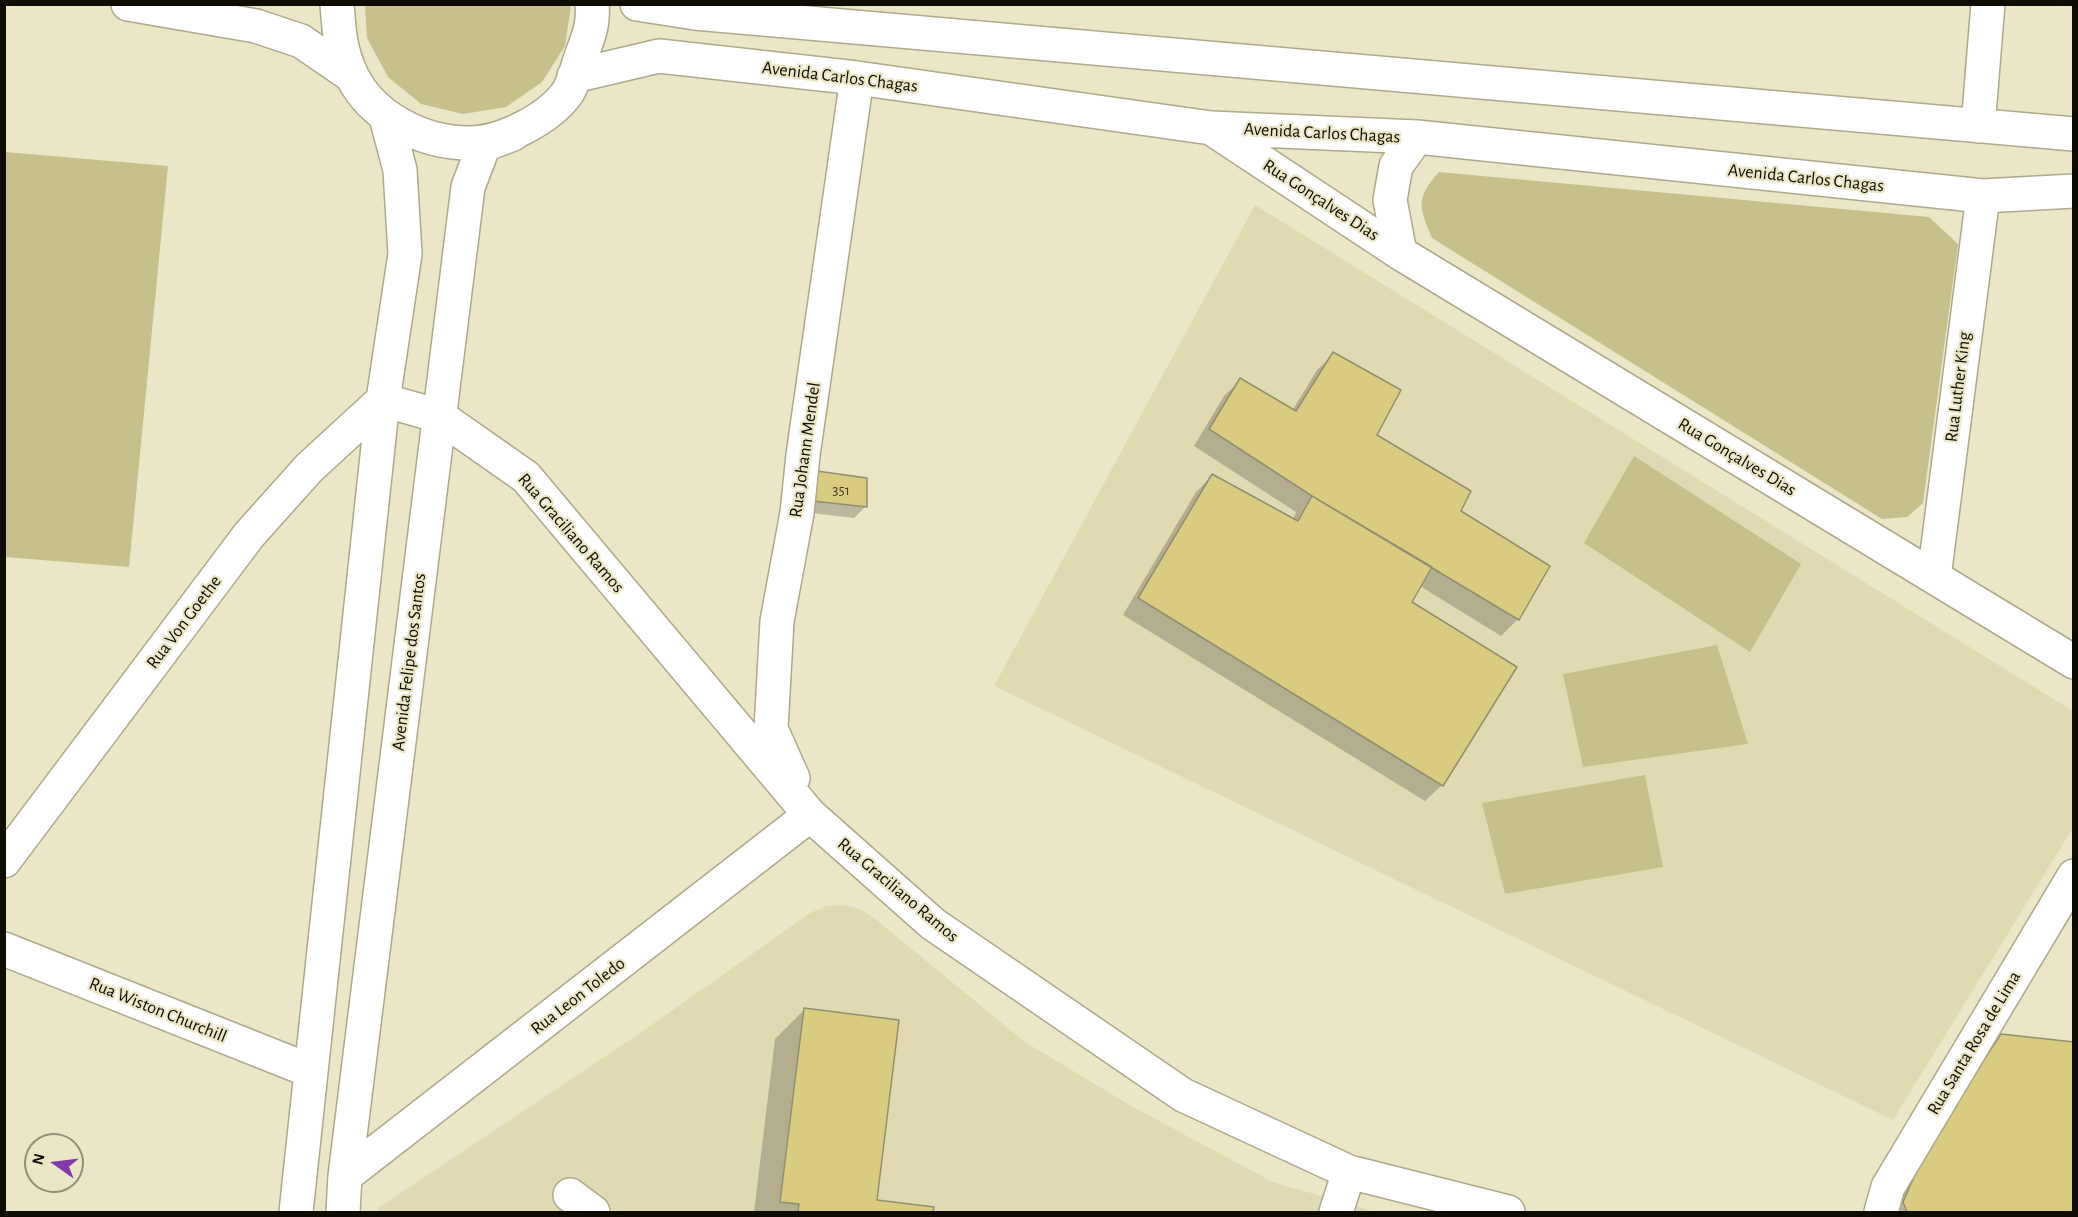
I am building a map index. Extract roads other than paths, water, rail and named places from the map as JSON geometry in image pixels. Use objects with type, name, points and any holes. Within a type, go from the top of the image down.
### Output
[{"type":"street","points":[[128,4],[256,26],[301,41],[352,76]]},
{"type":"street","points":[[337,4],[339,41],[352,76],[367,98],[387,117],[426,137],[470,143],[513,134],[544,116],[568,91],[594,21],[592,4]]},
{"type":"street","points":[[637,4],[695,13],[836,15],[2073,134]]},
{"type":"street","points":[[1978,126],[1988,4]]},
{"type":"street","name":"Avenida Carlos Chagas","points":[[574,76],[659,56],[857,78],[1211,128],[1417,137],[1983,196],[2073,191]]},
{"type":"street","name":"Rua Johann Mendel","points":[[810,815],[771,729],[777,621],[797,513],[803,455],[857,78]]},
{"type":"street","points":[[296,1212],[383,400],[405,254],[399,170],[387,117]]},
{"type":"street","name":"Rua Gonçalves Dias","points":[[1211,128],[1400,253],[2073,662]]},
{"type":"street","name":"Avenida Felipe dos Santos","points":[[343,1212],[345,1176],[468,187],[484,145],[513,134]]},
{"type":"street","name":"Rua Gonçalves Dias","points":[[1400,253],[1390,201],[1396,166],[1417,137]]},
{"type":"street","name":"Rua Luther King","points":[[1934,577],[1983,196]]},
{"type":"street","name":"Rua Graciliano Ramos","points":[[383,400],[440,416],[526,477],[810,815],[933,924],[1183,1095],[1349,1172],[1508,1212]]},
{"type":"street","name":"Rua Von Goethe","points":[[4,861],[249,535],[309,468],[383,400]]},
{"type":"street","name":"Rua Leon Toledo","points":[[345,1176],[810,815]]},
{"type":"street","name":"Rua Santa Rosa de Lima","points":[[1881,1212],[1888,1187],[2073,876]]},
{"type":"street","name":"Rua Wiston Churchill","points":[[4,949],[311,1071]]},
{"type":"street","points":[[1336,1212],[1349,1172]]}]
